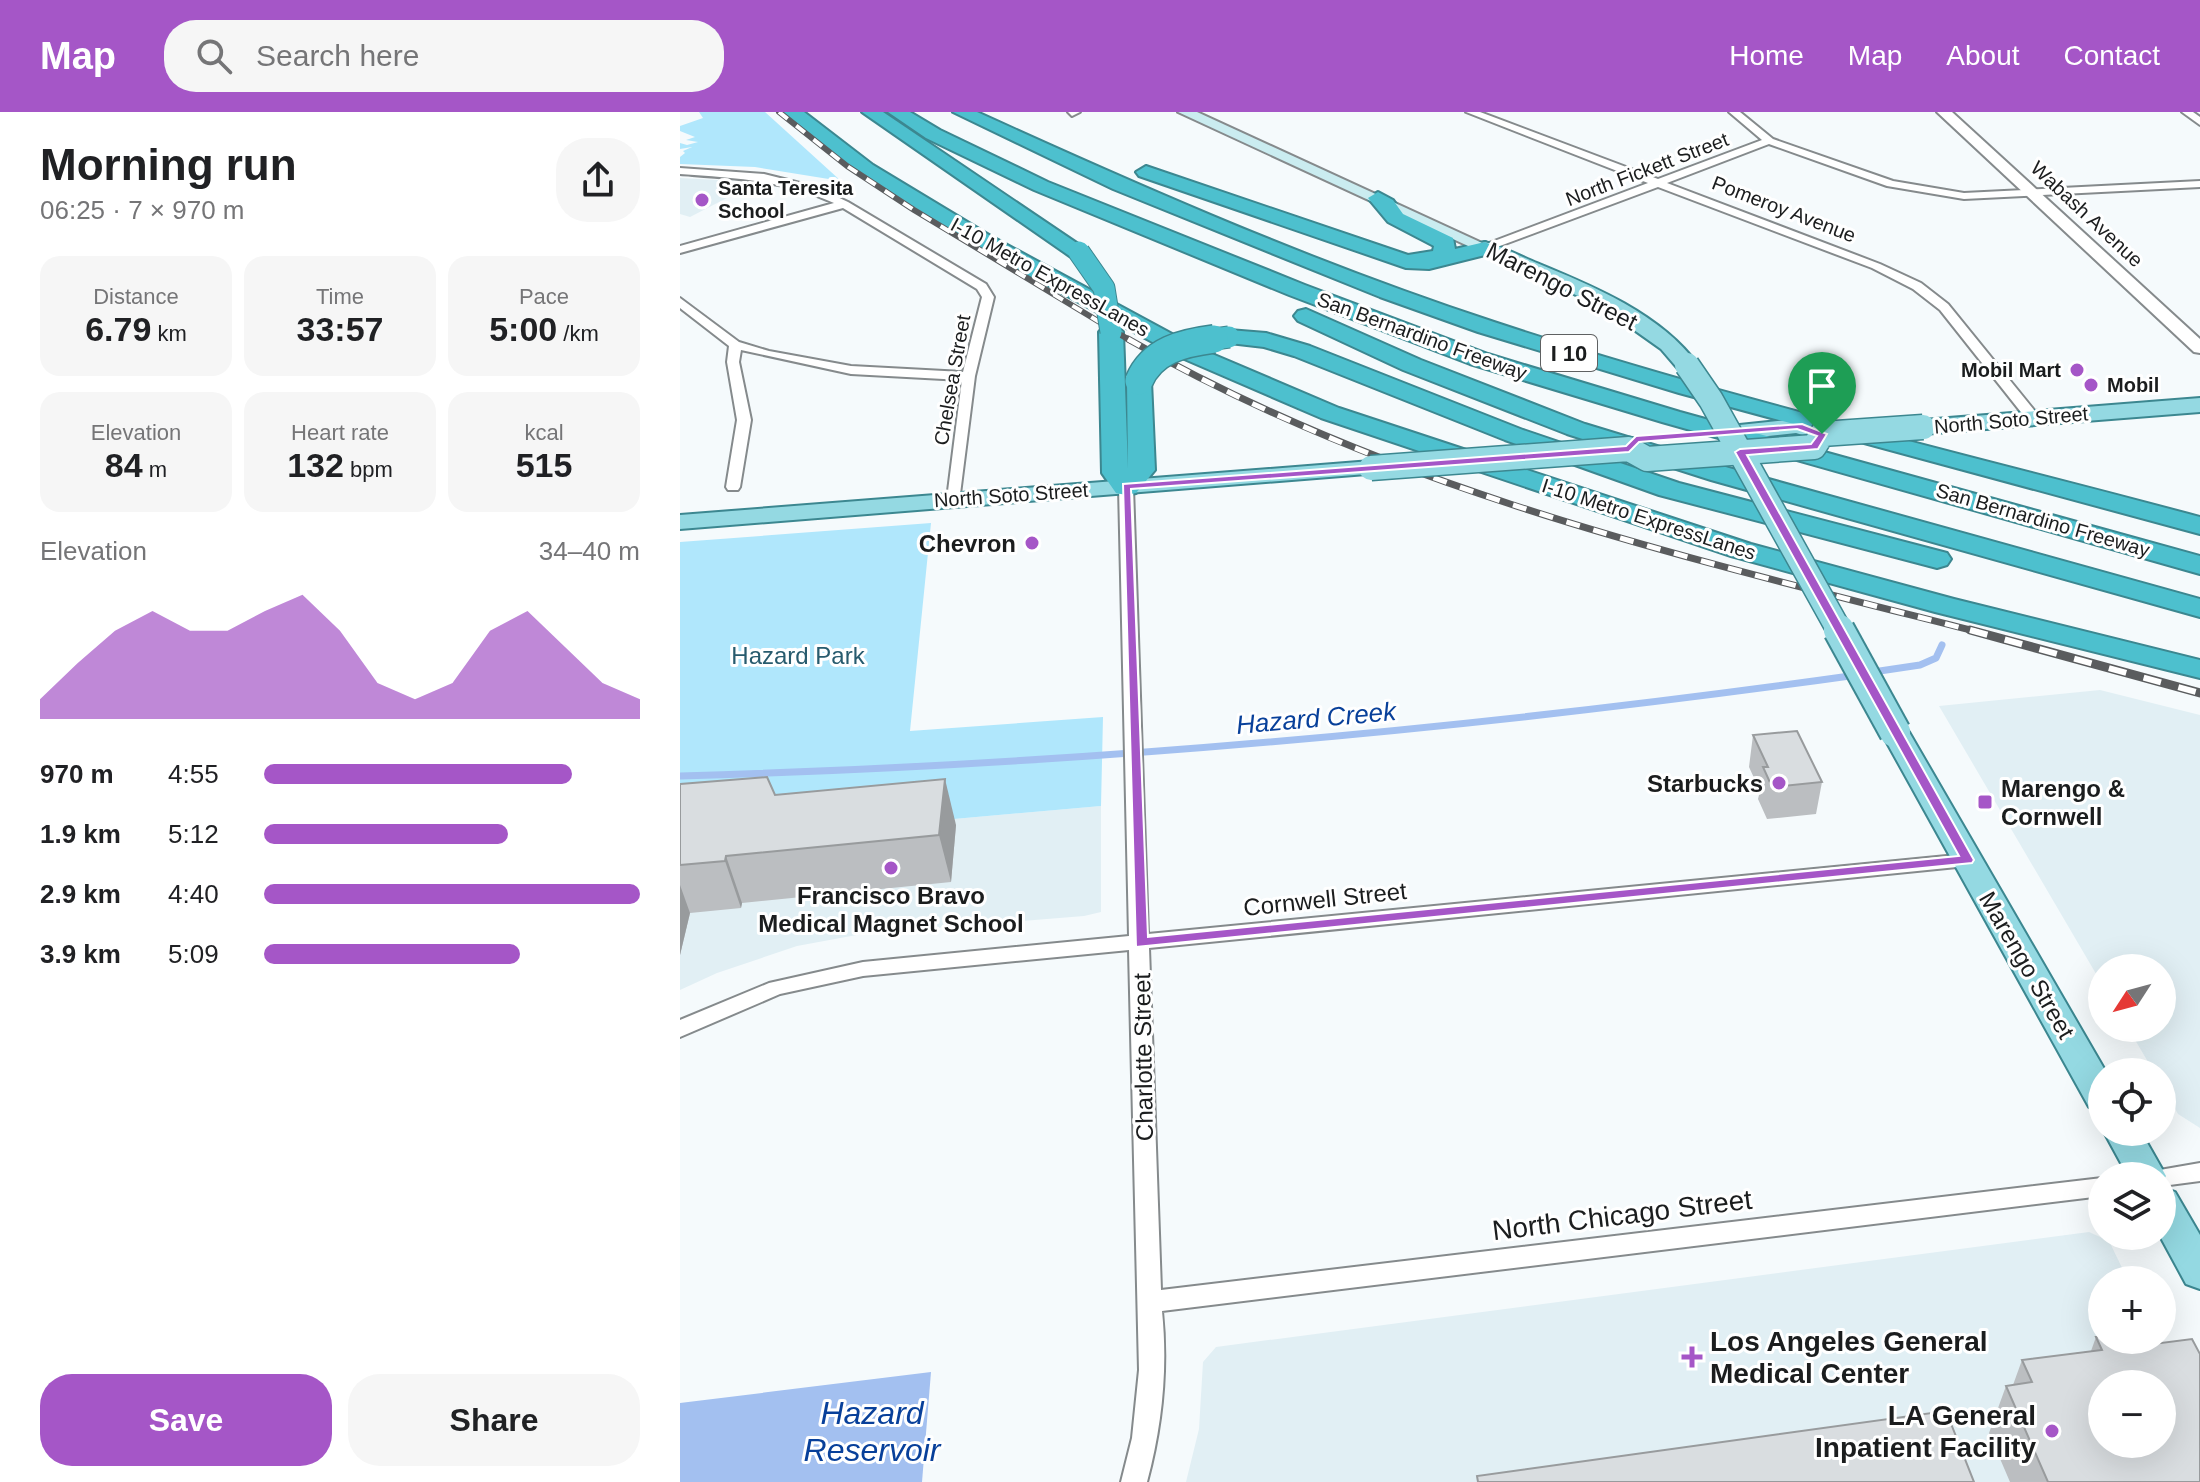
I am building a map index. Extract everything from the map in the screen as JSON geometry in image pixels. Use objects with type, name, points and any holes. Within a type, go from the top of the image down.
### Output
[{"type":"highway","name":"I-10 Metro ExpressLanes","points":[[792,112],[866,169],[981,240],[1190,353],[1330,413],[1741,550],[1932,603],[2200,669]]},
{"type":"highway","name":"I-10 Metro ExpressLanes","points":[[819,112],[882,159],[998,230],[1170,321],[1263,366],[1344,398],[1458,442],[1724,524],[1969,591],[2200,647]]},
{"type":"highway","points":[[871,112],[1079,252],[1096,271],[1107,291],[1111,312],[1115,473],[1126,487],[1142,470],[1139,381],[1149,363],[1168,351],[1197,341],[1229,337],[1266,340],[1302,351],[1514,435],[1669,489],[2200,623]]},
{"type":"highway","name":"San Bernardino Freeway","points":[[897,112],[933,134],[1041,186],[1353,312],[1479,359],[1671,417],[2200,565]]},
{"type":"highway","name":"San Bernardino Freeway","points":[[962,112],[1120,185],[1388,292],[1486,327],[1688,388],[2200,526]]},
{"type":"highway","points":[[983,112],[1380,254],[1415,262],[1438,260],[1485,248]]},
{"type":"highway","points":[[1041,186],[1073,213],[1412,365],[1563,424],[1748,482],[2200,608]]},
{"type":"highway","points":[[1378,198],[1395,218],[1445,243],[1443,255],[1415,262]]},
{"type":"main road","name":"Marengo Street","points":[[1185,112],[1603,302],[1644,327],[1687,365],[1735,442],[2088,1072]]},
{"type":"main road","name":"North Soto Street","points":[[680,522],[1629,449],[1647,459],[1735,442],[1814,447],[1822,434],[2200,405]]},
{"type":"main road","points":[[2176,1228],[2200,1272]]},
{"type":"street","name":"Pomeroy Avenue","points":[[1471,112],[1876,266],[1917,286],[1944,307],[2033,418]]},
{"type":"street","points":[[1734,112],[1769,141],[1891,184],[1920,190],[1964,196],[2200,184]]},
{"type":"street","name":"Wabash Avenue","points":[[1944,112],[2200,348]]},
{"type":"street","points":[[2187,112],[2200,122]]},
{"type":"street","name":"North Fickett Street","points":[[1485,248],[1769,141]]},
{"type":"street","name":"Chelsea Street","points":[[680,171],[764,177],[812,189],[844,204],[982,287],[988,297],[969,376],[954,499]]},
{"type":"street","points":[[680,250],[844,204]]},
{"type":"street","points":[[680,302],[735,345],[782,360],[877,376],[969,376]]},
{"type":"street","points":[[733,487],[744,420],[733,362],[735,345]]},
{"type":"street","name":"Charlotte Street","points":[[1126,487],[1149,1302],[1153,1334],[1148,1409],[1134,1482]]},
{"type":"street","name":"Cornwell Street","points":[[687,1026],[776,988],[863,969],[1967,860]]},
{"type":"street","points":[[2176,1175],[2200,1172]]},
{"type":"street","name":"North Chicago Street","points":[[1149,1302],[2088,1189]]},
{"type":"shaded area","name":"Santa Teresita School","points":[[680,178],[752,185],[690,217],[680,214]]},
{"type":"shaded area","points":[[2100,690],[2200,715],[2200,1128],[2176,1110],[2176,1058],[2146,1058],[2136,1042],[2176,1042],[2176,954],[2088,954],[2088,960],[1939,706]]},
{"type":"shaded area","name":"Francisco Bravo Medical Magnet School","points":[[1101,806],[1101,912],[1084,916],[862,934],[797,946],[717,973],[680,990],[680,814],[887,825]]},
{"type":"shaded area","name":"Los Angeles General Medical Center","points":[[2088,1232],[2088,1250],[2113,1250],[2121,1266],[2088,1266],[2088,1354],[2166,1354],[2174,1370],[2088,1370],[2088,1458],[2176,1458],[2176,1374],[2200,1421],[2200,1482],[1186,1482],[1199,1429],[1203,1362],[1216,1347]]},
{"type":"green space","points":[[699,112],[765,112],[841,181],[755,167],[680,164],[683,151],[692,147],[680,149],[680,143],[698,142],[686,140],[695,137],[680,131],[680,126],[703,118]]},
{"type":"green space","name":"Hazard Park","points":[[931,523],[910,731],[1103,717],[1101,806],[887,825],[680,814],[680,542]]},
{"type":"water","name":"Hazard Reservoir","points":[[931,1372],[922,1482],[680,1482],[680,1403]]},
{"type":"building","points":[[1797,731],[1822,782],[1772,787],[1763,767],[1768,767],[1753,735]]},
{"type":"building","points":[[767,777],[775,795],[945,779],[939,835],[726,856],[725,861],[680,865],[680,784]]},
{"type":"building","points":[[2192,1339],[2200,1354],[2200,1482],[2048,1482],[2006,1386],[2032,1382],[2022,1360],[2088,1352],[2176,1354],[2176,1341]]},
{"type":"building","points":[[1946,1411],[1974,1482],[1478,1482],[1477,1476]]},
{"type":"waterway","name":"Hazard Creek","points":[[1873,672],[1920,665],[1936,658],[1942,645]]},
{"type":"waterway","name":"Hazard Creek","points":[[680,776],[976,763],[1270,742],[1564,712],[1857,675]]},
{"type":"railway","points":[[779,112],[847,166],[914,210],[1131,341]]},
{"type":"railway","points":[[1128,339],[1228,392],[1331,438],[1436,479],[1651,547],[1978,632]]},
{"type":"railway","points":[[1970,630],[2200,693]]},
{"type":"place","name":"Santa Teresita School","points":[[702,200]]},
{"type":"place","name":"Mobil Mart","points":[[2077,370]]},
{"type":"place","name":"Mobil","points":[[2091,385]]},
{"type":"place","name":"Chevron","points":[[1032,543]]},
{"type":"place","name":"Starbucks","points":[[1779,783]]},
{"type":"place","name":"Marengo & Cornwell","points":[[1985,802]]},
{"type":"place","name":"Francisco Bravo Medical Magnet School","points":[[891,868]]},
{"type":"place","name":"Los Angeles General Medical Center","points":[[1692,1357]]},
{"type":"place","name":"LA General Inpatient Facility","points":[[2052,1431]]},
{"type":"route","points":[[1798,426],[1822,434],[1814,447],[1740,452],[1967,860],[1141,943],[1126,487],[1629,449],[1636,439],[1798,426]]}]
